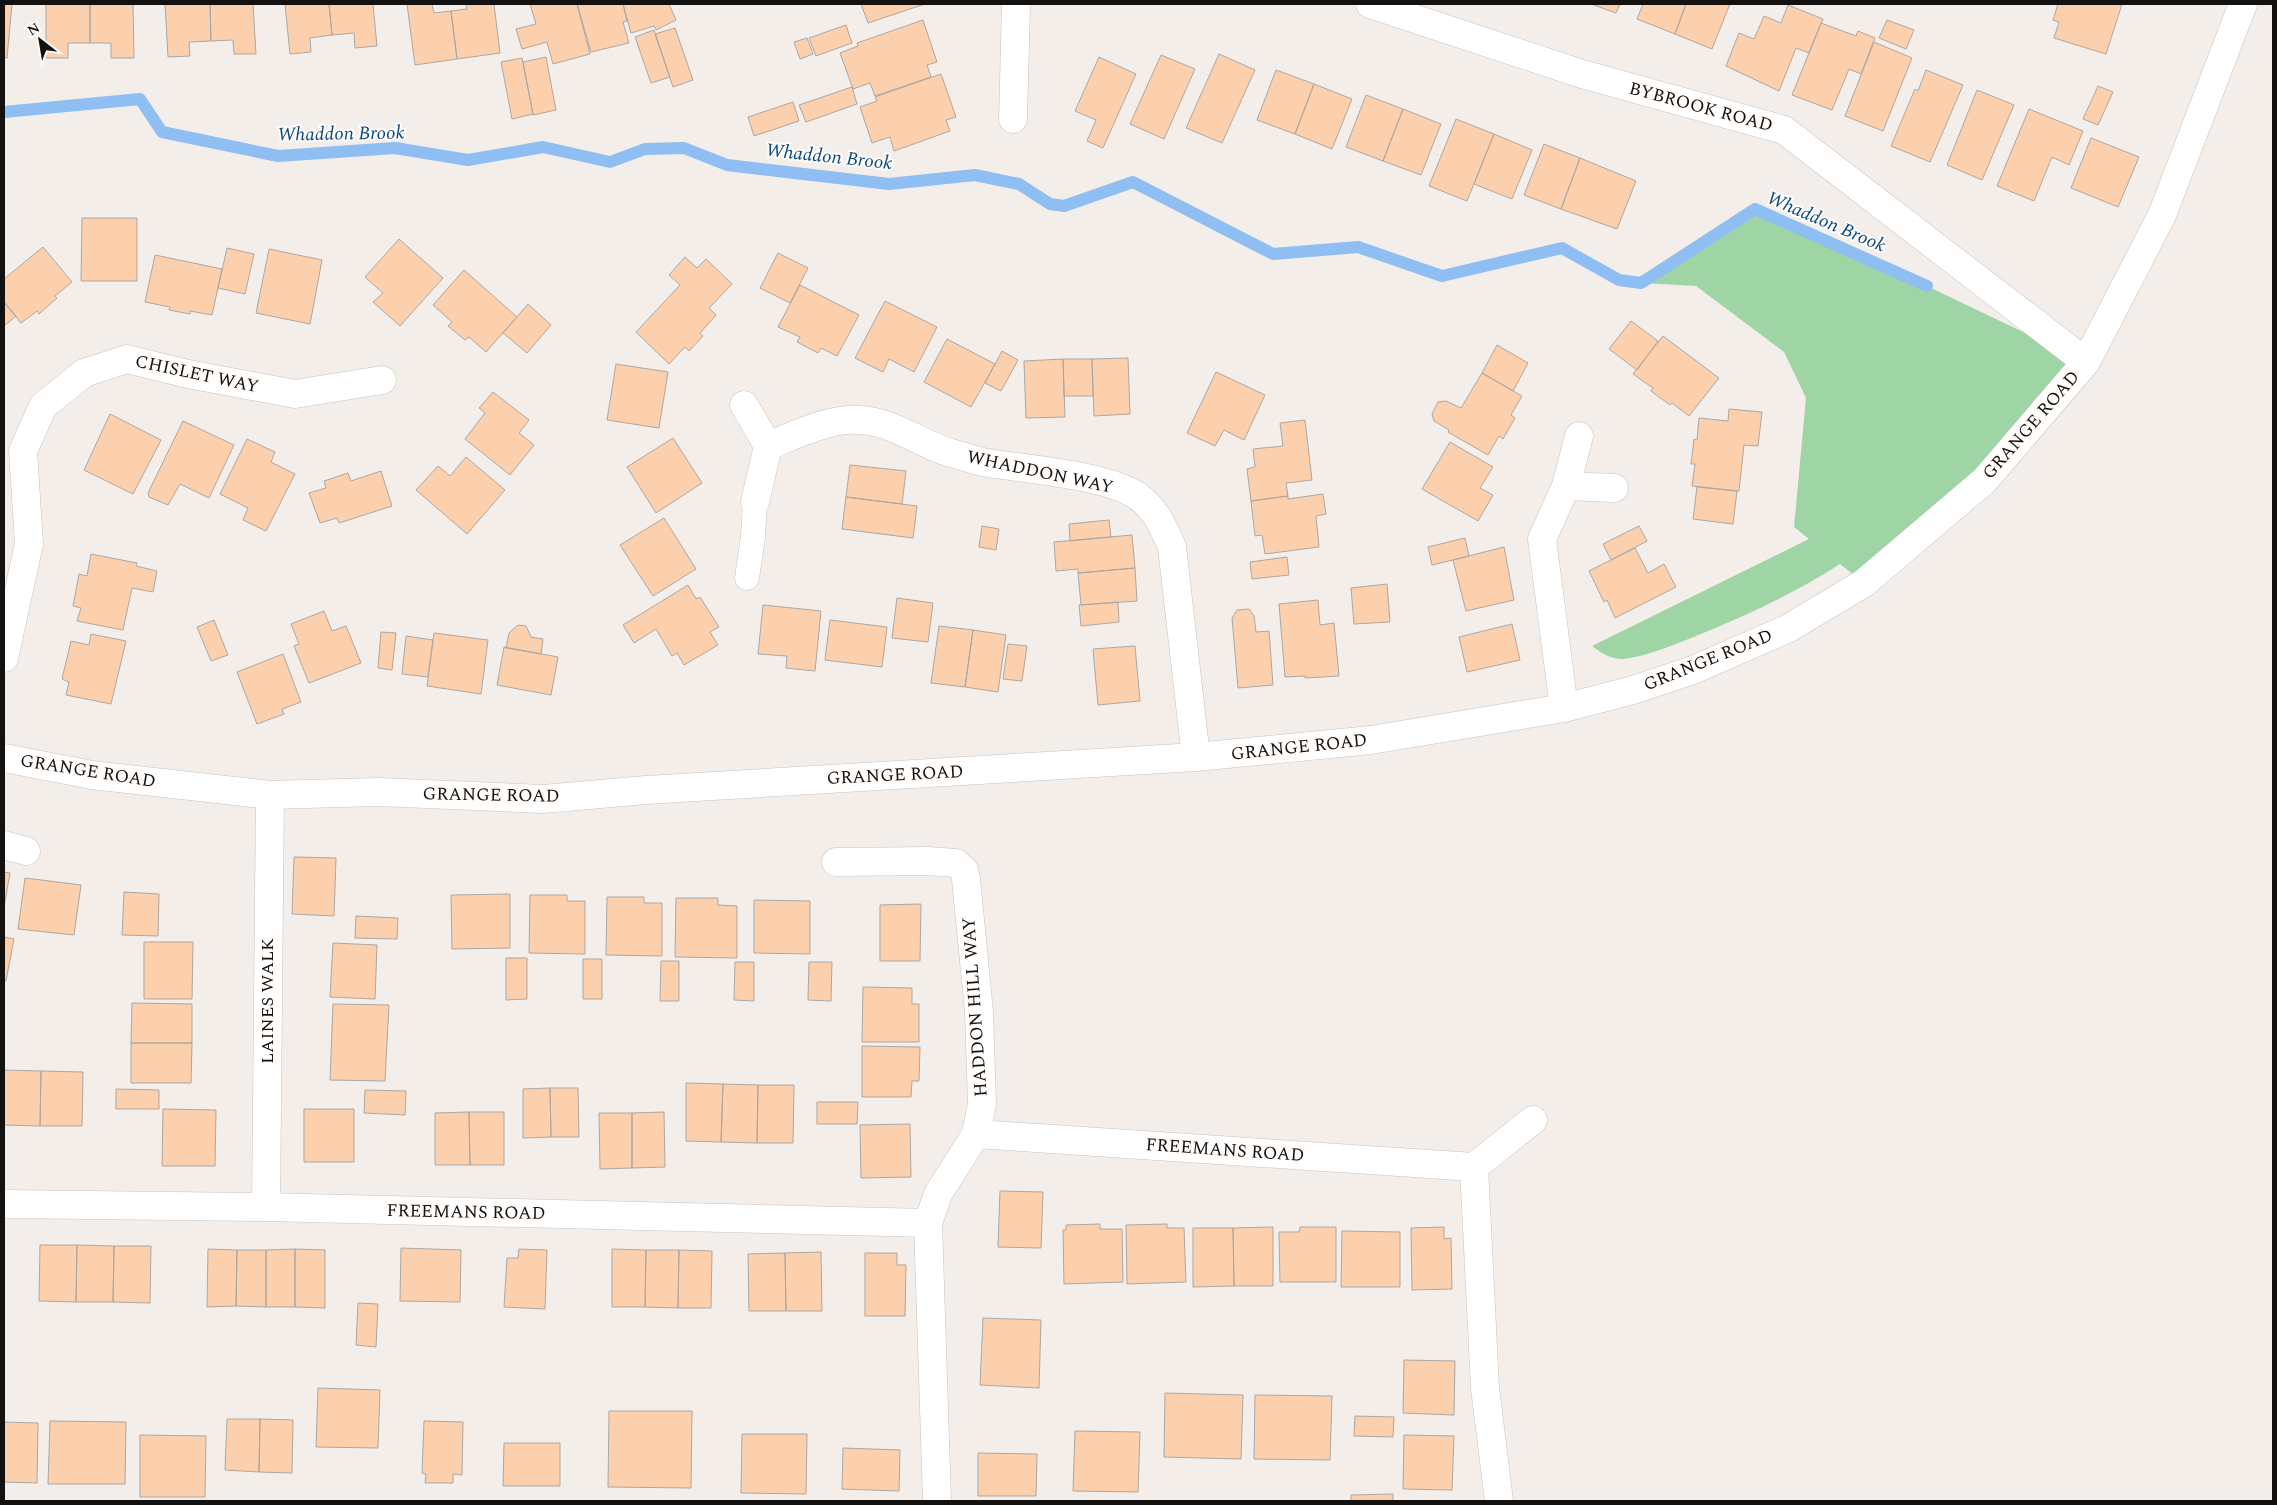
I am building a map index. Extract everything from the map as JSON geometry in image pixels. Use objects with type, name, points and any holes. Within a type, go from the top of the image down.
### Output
[{"type":"street","points":[[1013,119],[1016,4]]},
{"type":"street","name":"BYBROOK ROAD","points":[[1370,4],[1582,74],[1784,130],[2086,362]]},
{"type":"street","name":"GRANGE ROAD","points":[[4,758],[92,775],[270,795],[378,792],[544,799],[646,790],[1196,757],[1372,740],[1564,708],[1633,690],[1693,670],[1787,629],[1864,583],[1986,480],[2086,362],[2162,215],[2243,4]]},
{"type":"street","name":"CHISLET WAY","points":[[4,658],[29,544],[23,451],[43,406],[84,373],[126,359],[188,374],[295,394],[382,380]]},
{"type":"street","points":[[744,405],[768,446],[755,502]]},
{"type":"street","name":"WHADDON WAY","points":[[768,446],[820,426],[858,420],[891,426],[957,455],[985,462],[1066,474],[1105,483],[1139,497],[1158,517],[1172,547],[1196,757]]},
{"type":"street","points":[[1564,708],[1542,539],[1566,486],[1578,436]]},
{"type":"street","points":[[1566,486],[1614,488]]},
{"type":"street","name":"LAINES WALK","points":[[266,1208],[270,795]]},
{"type":"street","name":"HADDON HILL WAY","points":[[836,862],[956,862],[964,870],[979,1012],[982,1104],[976,1134],[938,1194],[928,1223],[937,1501]]},
{"type":"street","points":[[1499,1501],[1485,1388],[1474,1167],[1533,1120]]},
{"type":"street","name":"FREEMANS ROAD","points":[[976,1134],[1474,1167]]},
{"type":"street","name":"FREEMANS ROAD","points":[[4,1204],[928,1223]]},
{"type":"lane","points":[[747,578],[753,538],[755,502]]},
{"type":"green space","points":[[1755,209],[1927,286],[2086,362],[1864,583],[1840,564],[1806,585],[1770,603],[1696,636],[1642,655],[1623,659],[1610,657],[1592,646],[1809,539],[1794,527],[1806,398],[1784,352],[1696,286],[1641,283]]},
{"type":"building","points":[[4,4],[12,4],[7,58],[4,57]]},
{"type":"building","points":[[46,4],[90,4],[90,43],[68,43],[68,58],[46,58]]},
{"type":"building","points":[[90,4],[133,4],[134,58],[111,58],[111,43],[90,43]]},
{"type":"building","points":[[165,4],[210,4],[211,41],[189,42],[190,56],[168,57]]},
{"type":"building","points":[[210,4],[253,4],[256,54],[234,54],[233,40],[211,41]]},
{"type":"building","points":[[285,4],[329,4],[332,35],[310,38],[311,52],[290,54]]},
{"type":"building","points":[[329,4],[373,4],[377,46],[355,48],[354,33],[332,35]]},
{"type":"building","points":[[407,4],[432,4],[434,13],[451,11],[457,59],[415,65]]},
{"type":"building","points":[[466,4],[494,4],[500,53],[457,59],[451,11],[467,9]]},
{"type":"building","points":[[530,4],[577,4],[590,54],[553,64],[547,42],[522,49],[516,29],[536,24]]},
{"type":"building","points":[[577,4],[623,4],[627,21],[623,22],[629,43],[591,52]]},
{"type":"building","points":[[623,4],[669,4],[676,20],[656,30],[654,26],[631,33]]},
{"type":"building","points":[[861,4],[925,4],[868,23]]},
{"type":"building","points":[[1591,4],[1620,4],[1616,13]]},
{"type":"building","points":[[1643,4],[1686,4],[1675,34],[1637,19]]},
{"type":"building","points":[[1686,4],[1730,4],[1712,49],[1675,34]]},
{"type":"building","points":[[2058,4],[2122,4],[2106,54],[2054,38],[2059,22],[2053,20]]},
{"type":"building","points":[[1788,5],[1823,19],[1809,53],[1796,48],[1779,91],[1726,66],[1739,33],[1754,39],[1764,16],[1781,23]]},
{"type":"building","points":[[923,20],[937,62],[927,65],[931,77],[875,96],[870,83],[853,89],[840,53],[858,46],[857,43]]},
{"type":"building","points":[[1887,20],[1914,30],[1906,49],[1879,38]]},
{"type":"building","points":[[1821,23],[1856,36],[1858,31],[1875,38],[1861,74],[1849,69],[1832,110],[1792,95]]},
{"type":"building","points":[[846,25],[852,43],[816,56],[809,38]]},
{"type":"building","points":[[675,28],[693,80],[673,87],[655,34]]},
{"type":"building","points":[[654,30],[670,77],[651,83],[635,37]]},
{"type":"building","points":[[807,38],[813,54],[800,59],[794,42]]},
{"type":"building","points":[[1874,42],[1912,58],[1883,131],[1845,116]]},
{"type":"building","points":[[1219,54],[1255,70],[1222,143],[1186,128]]},
{"type":"building","points":[[1161,55],[1195,69],[1164,139],[1130,124]]},
{"type":"building","points":[[546,57],[556,110],[533,115],[523,62]]},
{"type":"building","points":[[1099,57],[1136,74],[1103,148],[1087,141],[1096,120],[1075,111]]},
{"type":"building","points":[[522,58],[533,114],[512,119],[501,62]]},
{"type":"building","points":[[1276,70],[1314,84],[1295,134],[1257,120]]},
{"type":"building","points":[[1926,70],[1963,85],[1930,162],[1891,146],[1915,89],[1918,91]]},
{"type":"building","points":[[941,74],[956,117],[946,120],[950,131],[894,151],[890,137],[872,143],[860,107],[877,101],[875,97]]},
{"type":"building","points":[[1314,84],[1352,99],[1332,149],[1295,134]]},
{"type":"building","points":[[2098,86],[2113,92],[2098,125],[2083,119]]},
{"type":"building","points":[[852,87],[857,104],[806,122],[799,105]]},
{"type":"building","points":[[1977,90],[2014,105],[1982,180],[1947,165]]},
{"type":"building","points":[[1366,95],[1403,109],[1383,161],[1346,147]]},
{"type":"building","points":[[793,102],[799,121],[754,136],[748,117]]},
{"type":"building","points":[[1403,109],[1441,124],[1421,175],[1383,161]]},
{"type":"building","points":[[2029,109],[2083,131],[2069,165],[2052,157],[2034,201],[1997,186]]},
{"type":"building","points":[[1456,119],[1494,134],[1467,201],[1429,186]]},
{"type":"building","points":[[1494,134],[1532,150],[1512,199],[1474,184]]},
{"type":"building","points":[[2091,138],[2139,157],[2118,207],[2071,188]]},
{"type":"building","points":[[1544,144],[1580,158],[1561,209],[1524,195]]},
{"type":"building","points":[[1580,158],[1636,181],[1617,229],[1561,209]]},
{"type":"building","points":[[82,218],[137,218],[137,281],[81,281]]},
{"type":"building","points":[[399,239],[443,278],[400,326],[373,302],[383,293],[365,277]]},
{"type":"building","points":[[43,247],[72,282],[55,296],[57,298],[39,314],[37,311],[21,323],[4,302],[4,279]]},
{"type":"building","points":[[227,248],[254,254],[245,294],[218,288]]},
{"type":"building","points":[[269,249],[322,260],[310,324],[256,313]]},
{"type":"building","points":[[778,253],[808,268],[790,303],[760,288]]},
{"type":"building","points":[[155,255],[222,269],[212,315],[190,311],[190,314],[169,310],[170,307],[145,302]]},
{"type":"building","points":[[685,257],[697,268],[706,259],[732,284],[709,308],[716,315],[700,333],[703,336],[689,351],[685,347],[669,364],[636,332],[680,285],[669,275]]},
{"type":"building","points":[[464,270],[517,317],[486,352],[469,337],[465,340],[448,326],[452,322],[433,305]]},
{"type":"building","points":[[800,285],[859,315],[837,356],[821,348],[818,353],[797,342],[800,337],[778,327]]},
{"type":"building","points":[[885,301],[937,327],[914,372],[889,359],[883,372],[855,358]]},
{"type":"building","points":[[4,302],[16,316],[4,326]]},
{"type":"building","points":[[528,304],[551,325],[527,353],[503,333]]},
{"type":"building","points":[[1631,321],[1658,341],[1637,370],[1609,349]]},
{"type":"building","points":[[1663,336],[1719,378],[1689,416],[1672,403],[1670,405],[1651,391],[1653,388],[1633,374]]},
{"type":"building","points":[[947,339],[995,364],[971,407],[924,382]]},
{"type":"building","points":[[1497,345],[1528,363],[1513,391],[1482,373]]},
{"type":"building","points":[[1002,351],[1018,360],[1001,391],[985,383]]},
{"type":"building","points":[[1128,358],[1130,414],[1094,416],[1092,359]]},
{"type":"building","points":[[1063,359],[1092,359],[1093,396],[1064,396]]},
{"type":"building","points":[[1063,359],[1065,417],[1026,418],[1024,361]]},
{"type":"building","points":[[616,364],[668,372],[659,428],[607,420]]},
{"type":"building","points":[[1216,372],[1265,395],[1244,440],[1224,430],[1215,446],[1187,433]]},
{"type":"building","points":[[1482,373],[1522,396],[1511,415],[1515,418],[1503,439],[1499,436],[1488,455],[1448,432],[1449,430],[1434,421],[1432,414],[1438,402],[1446,401],[1461,408]]},
{"type":"building","points":[[493,392],[529,420],[519,433],[534,445],[510,475],[465,439],[485,413],[479,408]]},
{"type":"building","points":[[1729,409],[1762,412],[1758,446],[1744,445],[1739,491],[1692,486],[1695,464],[1691,464],[1694,439],[1697,440],[1699,418],[1728,421]]},
{"type":"building","points":[[110,414],[161,440],[133,494],[84,470]]},
{"type":"building","points":[[1305,420],[1312,480],[1286,483],[1288,496],[1251,501],[1247,469],[1255,467],[1253,449],[1283,446],[1280,423]]},
{"type":"building","points":[[183,421],[234,445],[209,498],[180,484],[168,505],[149,497],[148,493]]},
{"type":"building","points":[[673,438],[702,483],[656,513],[627,467]]},
{"type":"building","points":[[247,439],[275,452],[271,462],[295,474],[266,531],[243,520],[248,508],[220,494]]},
{"type":"building","points":[[1450,442],[1493,467],[1480,488],[1493,495],[1478,521],[1422,489]]},
{"type":"building","points":[[466,457],[505,490],[467,534],[416,490],[438,466],[450,476]]},
{"type":"building","points":[[850,465],[906,471],[902,504],[846,497]]},
{"type":"building","points":[[381,471],[392,506],[339,523],[337,518],[320,523],[309,493],[326,488],[324,481],[348,473],[351,481]]},
{"type":"building","points":[[1697,487],[1737,491],[1733,524],[1693,519]]},
{"type":"building","points":[[1323,494],[1326,514],[1316,516],[1319,547],[1265,554],[1262,535],[1255,536],[1251,501],[1288,496],[1288,499]]},
{"type":"building","points":[[846,497],[917,506],[913,538],[842,529]]},
{"type":"building","points":[[664,518],[696,569],[653,596],[620,545]]},
{"type":"building","points":[[1109,520],[1111,537],[1070,541],[1069,524]]},
{"type":"building","points":[[982,526],[999,529],[996,550],[979,547]]},
{"type":"building","points":[[1639,526],[1647,541],[1611,560],[1603,544]]},
{"type":"building","points":[[1132,535],[1135,568],[1078,573],[1078,569],[1056,571],[1054,542]]},
{"type":"building","points":[[1465,538],[1469,556],[1432,565],[1428,547]]},
{"type":"building","points":[[1504,547],[1514,600],[1466,611],[1453,560]]},
{"type":"building","points":[[1635,548],[1648,573],[1664,564],[1676,587],[1615,618],[1607,600],[1604,602],[1589,571]]},
{"type":"building","points":[[91,554],[137,563],[136,566],[157,571],[153,592],[132,588],[123,630],[77,621],[81,608],[73,606],[79,574],[87,576]]},
{"type":"building","points":[[1287,557],[1289,575],[1252,579],[1250,562]]},
{"type":"building","points":[[1135,568],[1137,601],[1081,605],[1078,573]]},
{"type":"building","points":[[1387,584],[1390,622],[1354,624],[1351,588]]},
{"type":"building","points":[[688,585],[696,599],[700,597],[719,627],[710,632],[718,645],[684,665],[677,653],[672,656],[656,629],[634,643],[623,625]]},
{"type":"building","points":[[897,598],[933,603],[928,642],[892,638]]},
{"type":"building","points":[[1318,600],[1320,625],[1334,623],[1339,676],[1285,677],[1279,604]]},
{"type":"building","points":[[1118,602],[1119,622],[1081,626],[1079,605]]},
{"type":"building","points":[[763,605],[821,611],[815,671],[786,668],[787,656],[758,654]]},
{"type":"building","points":[[1249,609],[1254,616],[1256,632],[1269,631],[1273,685],[1238,688],[1232,618],[1237,610]]},
{"type":"building","points":[[324,611],[332,631],[346,626],[361,663],[309,683],[294,646],[299,644],[291,624]]},
{"type":"building","points":[[214,620],[228,655],[211,661],[197,627]]},
{"type":"building","points":[[830,620],[887,627],[882,667],[825,660]]},
{"type":"building","points":[[1512,624],[1520,660],[1467,672],[1459,637]]},
{"type":"building","points":[[518,625],[526,626],[531,637],[543,639],[541,654],[506,648],[509,633]]},
{"type":"building","points":[[939,626],[973,630],[965,687],[931,683]]},
{"type":"building","points":[[973,630],[1006,635],[998,692],[965,687]]},
{"type":"building","points":[[381,632],[396,633],[392,670],[378,668]]},
{"type":"building","points":[[434,633],[488,640],[481,694],[427,686]]},
{"type":"building","points":[[91,634],[126,641],[111,704],[66,695],[69,682],[62,679],[71,641],[89,645]]},
{"type":"building","points":[[406,636],[433,640],[428,677],[402,674]]},
{"type":"building","points":[[1008,644],[1027,646],[1022,681],[1003,679]]},
{"type":"building","points":[[1135,646],[1140,701],[1098,705],[1093,649]]},
{"type":"building","points":[[504,647],[558,657],[551,695],[497,685]]},
{"type":"building","points":[[283,654],[301,702],[282,709],[284,714],[257,724],[237,672]]},
{"type":"building","points":[[294,857],[336,858],[334,916],[292,914]]},
{"type":"building","points":[[4,872],[10,873],[4,907]]},
{"type":"building","points":[[25,878],[81,885],[74,935],[18,929]]},
{"type":"building","points":[[124,892],[159,894],[158,936],[122,935]]},
{"type":"building","points":[[510,894],[510,948],[452,949],[451,895]]},
{"type":"building","points":[[530,895],[567,895],[567,901],[585,901],[585,954],[529,953]]},
{"type":"building","points":[[607,897],[644,897],[644,903],[662,903],[662,956],[606,955]]},
{"type":"building","points":[[676,898],[718,898],[718,905],[737,906],[737,958],[675,957]]},
{"type":"building","points":[[754,900],[810,901],[810,954],[754,953]]},
{"type":"building","points":[[921,904],[920,961],[880,961],[880,905]]},
{"type":"building","points":[[356,916],[398,918],[397,939],[355,938]]},
{"type":"building","points":[[4,937],[14,939],[6,981],[4,981]]},
{"type":"building","points":[[144,942],[193,942],[192,999],[144,999]]},
{"type":"building","points":[[333,943],[377,945],[375,999],[330,997]]},
{"type":"building","points":[[506,958],[527,958],[527,999],[506,1000]]},
{"type":"building","points":[[583,959],[602,959],[602,999],[583,999]]},
{"type":"building","points":[[661,961],[679,961],[679,1001],[660,1001]]},
{"type":"building","points":[[735,962],[754,962],[754,1001],[734,1000]]},
{"type":"building","points":[[809,962],[832,962],[831,1001],[808,1000]]},
{"type":"building","points":[[863,987],[912,988],[912,1004],[919,1004],[919,1042],[862,1042]]},
{"type":"building","points":[[132,1003],[192,1004],[192,1043],[131,1043]]},
{"type":"building","points":[[333,1004],[389,1005],[385,1081],[330,1080]]},
{"type":"building","points":[[131,1043],[192,1043],[191,1083],[131,1083]]},
{"type":"building","points":[[862,1046],[920,1047],[919,1081],[912,1081],[911,1097],[862,1097]]},
{"type":"building","points":[[4,1070],[41,1071],[40,1126],[4,1125]]},
{"type":"building","points":[[41,1071],[83,1072],[82,1126],[40,1126]]},
{"type":"building","points":[[686,1083],[723,1084],[721,1142],[686,1141]]},
{"type":"building","points":[[723,1084],[758,1085],[757,1143],[721,1142]]},
{"type":"building","points":[[758,1085],[794,1085],[793,1143],[757,1143]]},
{"type":"building","points":[[550,1088],[578,1088],[579,1137],[551,1137]]},
{"type":"building","points":[[550,1088],[551,1137],[523,1138],[523,1089]]},
{"type":"building","points":[[116,1089],[159,1090],[159,1109],[116,1109]]},
{"type":"building","points":[[365,1090],[406,1091],[405,1115],[364,1113]]},
{"type":"building","points":[[817,1102],[858,1102],[857,1124],[817,1124]]},
{"type":"building","points":[[163,1109],[216,1110],[215,1166],[162,1166]]},
{"type":"building","points":[[304,1109],[354,1109],[354,1162],[304,1162]]},
{"type":"building","points":[[469,1112],[504,1112],[504,1165],[470,1165]]},
{"type":"building","points":[[469,1112],[470,1165],[435,1165],[435,1113]]},
{"type":"building","points":[[664,1112],[665,1167],[632,1168],[632,1113]]},
{"type":"building","points":[[599,1113],[632,1113],[632,1168],[600,1169]]},
{"type":"building","points":[[910,1124],[911,1177],[861,1178],[860,1125]]},
{"type":"building","points":[[1000,1191],[1043,1192],[1041,1248],[998,1247]]},
{"type":"building","points":[[1100,1224],[1100,1229],[1122,1229],[1123,1282],[1064,1284],[1063,1230],[1066,1230],[1066,1225]]},
{"type":"building","points":[[1167,1224],[1167,1228],[1184,1228],[1186,1282],[1127,1284],[1126,1225]]},
{"type":"building","points":[[1273,1227],[1273,1286],[1234,1286],[1233,1228]]},
{"type":"building","points":[[1300,1227],[1336,1227],[1336,1282],[1280,1282],[1279,1232],[1299,1232]]},
{"type":"building","points":[[1444,1227],[1444,1239],[1451,1238],[1452,1289],[1412,1290],[1411,1228]]},
{"type":"building","points":[[1193,1228],[1233,1228],[1234,1286],[1193,1287]]},
{"type":"building","points":[[1342,1231],[1400,1232],[1400,1287],[1341,1287]]},
{"type":"building","points":[[40,1245],[77,1245],[76,1302],[39,1301]]},
{"type":"building","points":[[77,1245],[114,1246],[113,1302],[76,1302]]},
{"type":"building","points":[[114,1246],[151,1246],[150,1303],[113,1302]]},
{"type":"building","points":[[401,1248],[461,1250],[460,1302],[400,1301]]},
{"type":"building","points":[[208,1249],[237,1250],[236,1306],[207,1307]]},
{"type":"building","points":[[295,1249],[295,1307],[266,1307],[266,1250]]},
{"type":"building","points":[[295,1249],[325,1250],[325,1308],[295,1307]]},
{"type":"building","points":[[519,1249],[547,1250],[545,1309],[504,1307],[507,1258],[518,1258]]},
{"type":"building","points":[[612,1249],[646,1250],[645,1307],[612,1307]]},
{"type":"building","points":[[237,1250],[266,1250],[266,1307],[236,1306]]},
{"type":"building","points":[[646,1250],[679,1250],[678,1308],[645,1307]]},
{"type":"building","points":[[679,1250],[712,1251],[711,1308],[678,1308]]},
{"type":"building","points":[[821,1252],[822,1311],[786,1311],[785,1253]]},
{"type":"building","points":[[785,1253],[786,1311],[749,1311],[748,1254]]},
{"type":"building","points":[[865,1253],[897,1253],[897,1265],[906,1265],[905,1316],[865,1316]]},
{"type":"building","points":[[358,1303],[378,1304],[376,1347],[356,1345]]},
{"type":"building","points":[[983,1318],[1041,1320],[1039,1388],[980,1385]]},
{"type":"building","points":[[1404,1360],[1455,1361],[1454,1415],[1403,1413]]},
{"type":"building","points":[[318,1388],[380,1390],[378,1448],[316,1447]]},
{"type":"building","points":[[1165,1393],[1243,1395],[1241,1459],[1164,1457]]},
{"type":"building","points":[[1255,1395],[1332,1396],[1330,1460],[1254,1459]]},
{"type":"building","points":[[609,1411],[692,1411],[691,1488],[608,1487]]},
{"type":"building","points":[[1355,1416],[1394,1417],[1393,1437],[1354,1436]]},
{"type":"building","points":[[227,1419],[260,1419],[259,1472],[225,1470]]},
{"type":"building","points":[[260,1419],[293,1420],[292,1473],[259,1472]]},
{"type":"building","points":[[50,1421],[126,1422],[125,1484],[48,1484]]},
{"type":"building","points":[[424,1421],[463,1422],[462,1475],[453,1474],[453,1483],[425,1483],[426,1474],[422,1473]]},
{"type":"building","points":[[4,1422],[38,1423],[37,1483],[4,1482]]},
{"type":"building","points":[[1075,1431],[1140,1432],[1138,1492],[1073,1491]]},
{"type":"building","points":[[742,1434],[807,1434],[806,1494],[741,1493]]},
{"type":"building","points":[[140,1435],[206,1436],[205,1497],[140,1497]]},
{"type":"building","points":[[1404,1435],[1454,1436],[1452,1490],[1403,1489]]},
{"type":"building","points":[[504,1443],[560,1443],[560,1486],[503,1486]]},
{"type":"building","points":[[843,1448],[900,1450],[899,1491],[842,1489]]},
{"type":"building","points":[[978,1453],[1037,1454],[1036,1496],[978,1496]]},
{"type":"building","points":[[1393,1494],[1393,1501],[1351,1501],[1351,1495]]},
{"type":"waterway","name":"Whaddon Brook","points":[[4,112],[140,99],[162,132],[278,156],[395,148],[468,160],[543,147],[610,162],[645,149],[684,148],[727,165],[889,184],[975,175],[1019,184],[1050,204],[1064,206],[1133,182],[1273,254],[1358,247],[1442,276],[1562,248],[1619,280],[1641,283],[1755,209],[1927,286]]}]
